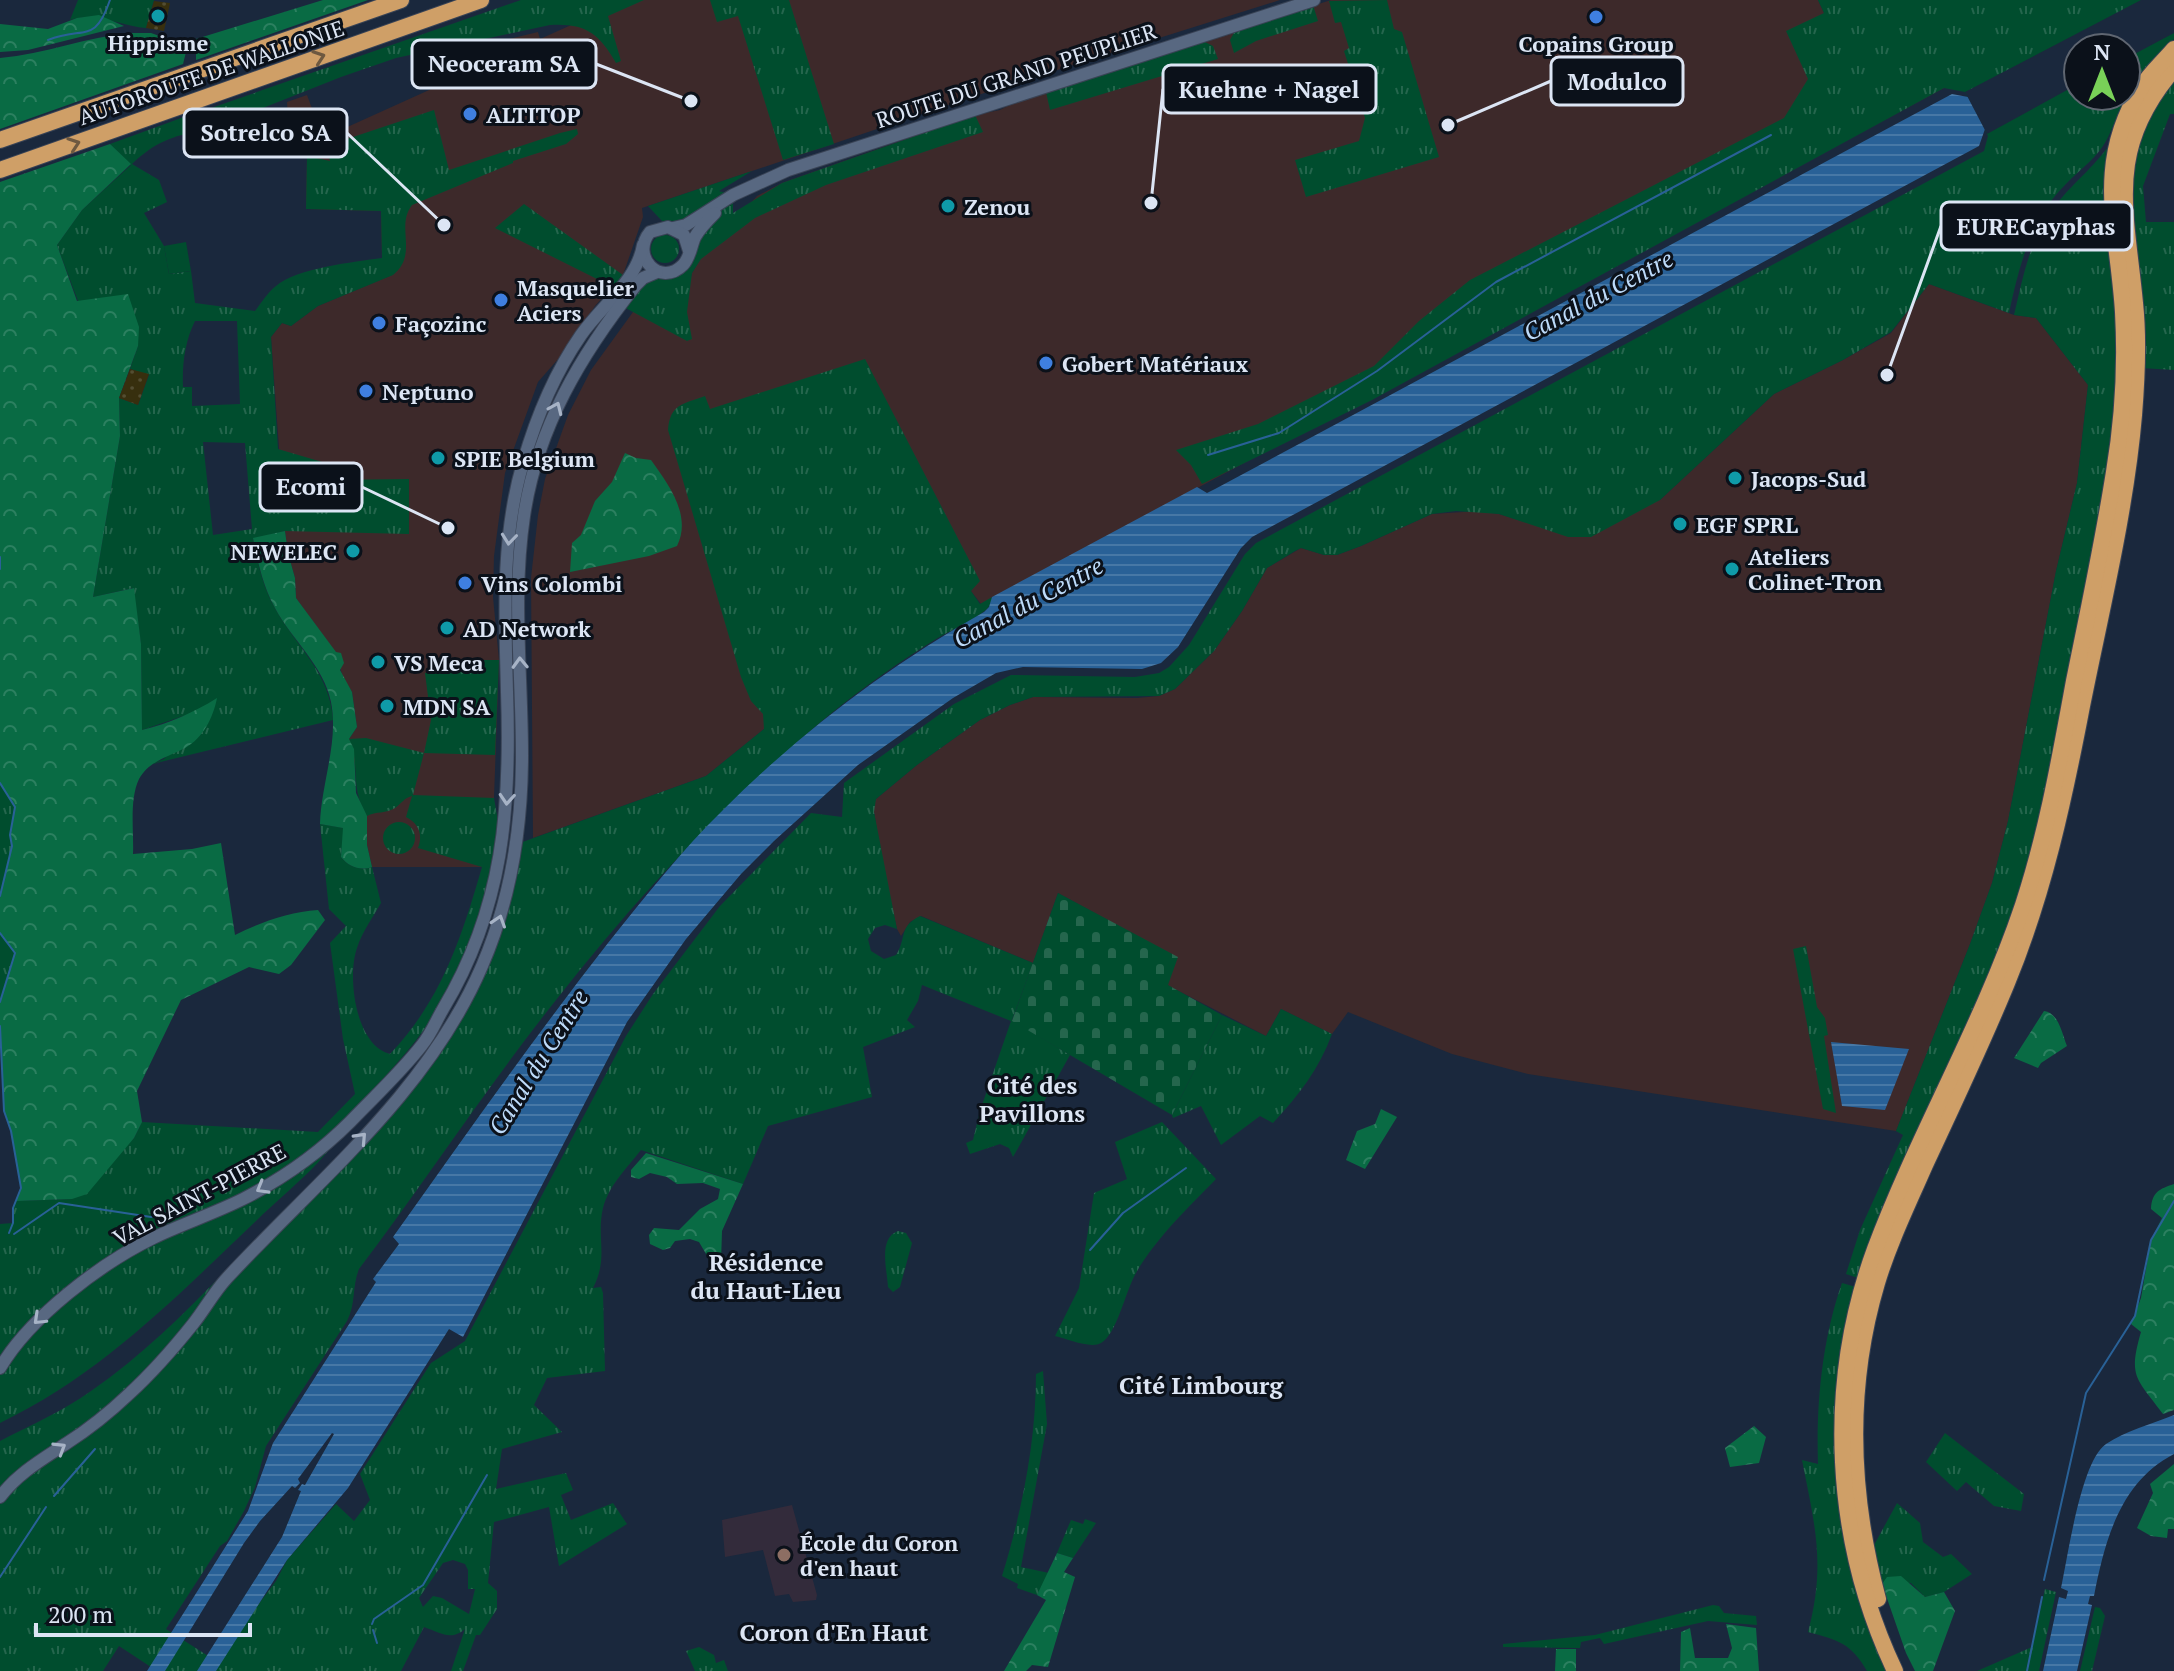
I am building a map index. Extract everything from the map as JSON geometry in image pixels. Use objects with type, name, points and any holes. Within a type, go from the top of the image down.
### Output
[{"type":"highway","name":"AUTOROUTE DE WALLONIE","points":[[0,140],[401,0]]},
{"type":"highway","name":"AUTOROUTE DE WALLONIE","points":[[0,170],[481,0]]},
{"type":"highway","points":[[1895,1671],[1878,1633],[1858,1569],[1846,1503],[1842,1411],[1851,1340],[1857,1308],[1875,1250],[2008,948],[2046,824],[2099,556],[2121,417],[2124,337],[2110,202],[2114,160],[2125,119],[2141,87],[2174,49]]},
{"type":"highway","points":[[1907,1671],[1869,1566],[1858,1502],[1854,1437],[1863,1342],[1886,1255],[2008,981],[2058,828],[2114,545],[2134,417],[2137,330],[2124,216],[2125,167],[2141,116],[2174,69]]},
{"type":"main road","name":"ROUTE DU GRAND PEUPLIER","points":[[673,228],[686,225],[760,181],[811,162],[1314,0]]},
{"type":"main road","name":"ROUTE DU GRAND PEUPLIER","points":[[689,251],[698,231],[733,195]]},
{"type":"main road","points":[[0,1497],[29,1468],[86,1430],[154,1370],[224,1281],[385,1113],[423,1068],[450,1029],[471,990],[492,941],[508,889],[519,825],[522,758],[518,571],[530,486],[551,421],[581,361],[643,278],[657,272],[669,273],[681,267],[689,251],[684,235],[673,228],[656,229],[646,237],[643,245],[644,258],[657,272]]},
{"type":"main road","name":"VAL SAINT-PIERRE","points":[[0,1368],[41,1317],[123,1255],[149,1240],[244,1198],[312,1156],[348,1124],[424,1044],[460,980],[480,935],[495,886],[501,852],[509,763],[506,571],[522,466],[540,414],[561,368],[581,335],[635,269],[643,245]]},
{"type":"shaded area","points":[[627,0],[1280,0],[978,95],[642,208],[643,217],[623,275],[595,306],[538,382],[505,473],[494,556],[493,597],[499,660],[494,798],[482,867],[372,867],[367,845],[367,816],[349,739],[357,727],[352,692],[343,678],[336,653],[296,598],[285,531],[271,337],[282,323],[291,326],[318,306],[392,275],[382,259],[381,211],[306,209],[307,156],[290,153],[287,102],[307,95],[323,138],[480,67],[476,47],[538,32],[540,39]]},
{"type":"shaded area","points":[[1331,0],[1818,0],[1824,13],[1944,88],[981,604],[971,591],[764,729],[706,776],[533,838],[531,578],[538,515],[545,479],[568,415],[591,370],[633,312],[687,293],[692,273],[700,259],[757,196],[782,183],[975,115],[1000,110],[1015,102]]},
{"type":"shaded area","points":[[1929,284],[2014,315],[2036,318],[2088,385],[2077,483],[2056,571],[2008,821],[1992,883],[1970,944],[1896,1131],[1528,1074],[1452,1054],[1348,1012],[1332,1034],[1281,1009],[1266,1036],[1167,985],[1177,958],[1058,893],[1033,963],[921,916],[910,922],[901,936],[883,869],[873,805],[876,799],[917,765],[980,720],[1033,697],[1137,698],[1159,696],[1175,689],[1214,651],[1267,568],[1301,548],[1324,555],[1337,555],[1432,514],[1478,511],[1528,523],[1660,500],[1774,394],[1891,333]]},
{"type":"shaded area","name":"École du Coron d'en haut","points":[[792,1505],[816,1600],[793,1602],[789,1594],[775,1596],[763,1550],[725,1557],[722,1520]]},
{"type":"green space","points":[[78,0],[154,0],[146,28],[89,17],[70,20]]},
{"type":"green space","points":[[323,0],[368,0],[196,60],[196,39]]},
{"type":"green space","points":[[521,0],[644,0],[608,16],[621,61],[616,63],[590,32],[573,26],[550,25],[396,58],[230,121],[203,124],[195,119],[194,114]]},
{"type":"green space","points":[[710,0],[789,0],[834,144],[783,160],[738,16],[717,22]]},
{"type":"green space","points":[[1387,0],[1394,29],[1402,32],[1439,157],[1306,197],[1295,160],[1359,141],[1365,118],[1344,51],[1349,48],[1341,22],[1335,23],[1329,1]]},
{"type":"green space","points":[[1818,0],[2174,0],[2174,39],[2142,76],[2142,32],[2062,32],[2062,112],[2120,112],[2099,152],[2065,185],[2043,213],[2022,262],[2009,313],[1929,284],[1891,332],[1774,394],[1660,500],[1591,537],[1568,537],[1499,514],[1456,511],[1432,514],[1337,555],[1324,555],[1301,548],[1267,568],[1214,651],[1175,689],[1159,696],[1033,697],[1010,705],[980,720],[876,799],[874,812],[897,929],[885,925],[875,928],[868,939],[871,951],[884,959],[896,955],[909,924],[920,916],[1033,963],[1012,1020],[1070,1055],[1013,1157],[1009,1148],[1000,1144],[970,1154],[966,1143],[973,1140],[1011,1021],[922,985],[918,1001],[907,1020],[915,1027],[863,1047],[872,1097],[768,1126],[743,1184],[641,1150],[610,1192],[601,1219],[600,1267],[593,1288],[601,1287],[603,1293],[605,1371],[547,1378],[534,1405],[562,1432],[502,1449],[496,1489],[566,1473],[573,1490],[561,1495],[571,1520],[613,1503],[627,1524],[559,1566],[549,1507],[494,1522],[488,1583],[497,1591],[497,1609],[480,1635],[476,1635],[463,1671],[451,1671],[465,1629],[450,1635],[424,1627],[401,1671],[157,1671],[119,1646],[103,1671],[0,1671],[0,1441],[80,1398],[144,1350],[287,1207],[308,1195],[385,1113],[471,990],[517,844],[706,776],[764,729],[763,714],[751,701],[741,677],[668,430],[669,421],[679,406],[705,396],[710,409],[865,359],[980,581],[971,591],[980,604],[992,597],[990,604],[978,616],[921,648],[864,688],[751,784],[682,853],[618,925],[506,1066],[359,1269],[347,1321],[266,1446],[255,1487],[227,1541],[220,1546],[166,1629],[216,1661],[276,1581],[287,1560],[336,1504],[354,1521],[370,1500],[360,1474],[431,1363],[465,1341],[626,1036],[653,994],[720,906],[811,813],[842,817],[844,783],[954,704],[1011,675],[1135,677],[1159,673],[1169,667],[1189,645],[1245,554],[1256,543],[1984,151],[1988,136],[1965,92],[1944,88],[1372,400],[1202,484],[1191,465],[1176,450],[1258,424],[1374,366],[1419,321],[1470,280],[1784,118],[1808,79],[1786,31],[1824,13]],"holes":[[[453,1560],[465,1564],[468,1589],[475,1589],[469,1614],[433,1596],[423,1607],[419,1598],[443,1563]]]},
{"type":"green space","points":[[1313,5],[1318,21],[1256,41],[1234,53],[1230,40],[1235,31]]},
{"type":"green space","points":[[99,15],[124,26],[28,50],[0,52],[0,24],[48,29],[77,18]]},
{"type":"green space","points":[[131,33],[151,33],[182,44],[186,52],[183,64],[0,129],[0,58]]},
{"type":"green space","points":[[1203,41],[1213,46],[1218,59],[1050,110],[1046,92]]},
{"type":"green space","points":[[2174,76],[2174,114],[2170,114],[2143,186],[2146,222],[2174,222],[2174,370],[2141,368],[2128,178],[2145,119]]},
{"type":"green space","points":[[434,110],[449,170],[560,133],[577,129],[578,134],[566,144],[513,161],[412,205],[407,213],[405,258],[393,275],[318,306],[291,326],[282,323],[271,337],[278,449],[329,464],[327,480],[409,479],[409,534],[285,531],[253,539],[268,593],[326,688],[333,720],[152,764],[164,759],[216,699],[195,712],[142,730],[141,644],[133,588],[93,597],[120,436],[119,398],[138,405],[149,375],[130,369],[138,346],[78,301],[57,245],[82,210],[131,165],[110,144],[184,117],[185,134],[156,145],[132,164],[159,180],[167,202],[144,213],[164,246],[169,274],[191,271],[195,303],[255,311],[273,288],[285,280],[326,267],[382,258],[381,211],[306,209],[307,156],[330,161],[326,146]],"holes":[[[195,321],[237,321],[240,404],[192,406],[192,387],[183,387],[183,370]],[[203,442],[245,443],[252,529],[213,535]]]},
{"type":"green space","points":[[975,115],[983,132],[826,185],[755,218],[701,259],[692,273],[687,312],[692,339],[687,341],[620,305],[636,285],[669,273],[729,198],[674,227],[662,221],[648,206],[752,171],[719,191],[733,195],[733,213],[782,183]]},
{"type":"green space","points":[[2115,136],[2116,409],[2092,557],[2036,836],[2006,934],[1858,1278],[1846,1274],[1860,1230],[1903,1135],[1896,1131],[1992,883],[2008,821],[2056,571],[2077,483],[2088,385],[2036,318],[2014,315],[2028,258],[2046,218]]},
{"type":"green space","points":[[110,144],[131,164],[82,210],[57,245],[77,301],[128,294],[139,327],[138,346],[119,398],[120,436],[93,597],[134,588],[141,644],[142,730],[181,717],[217,698],[210,720],[197,739],[153,764],[139,779],[133,806],[133,854],[221,843],[235,935],[275,918],[307,911],[318,910],[325,920],[291,965],[279,974],[249,967],[181,1000],[137,1091],[142,1122],[134,1138],[87,1194],[72,1199],[16,1201],[21,1188],[11,1131],[4,1111],[0,1026],[0,1002],[15,953],[0,933],[0,896],[12,846],[10,835],[15,807],[0,783],[0,182]]},
{"type":"green space","points":[[524,204],[623,275],[613,287],[495,228]]},
{"type":"green space","points":[[665,235],[675,239],[679,249],[675,259],[665,263],[655,259],[651,249],[655,239]]},
{"type":"green space","points":[[186,242],[191,271],[169,274],[164,246]]},
{"type":"green space","points":[[625,453],[651,460],[671,490],[682,523],[677,546],[649,556],[570,572],[572,543],[581,535],[595,501],[612,482]]},
{"type":"green space","points":[[285,531],[296,598],[336,652],[341,653],[344,663],[340,670],[352,692],[357,727],[349,739],[354,749],[356,793],[367,816],[367,845],[372,867],[363,869],[348,863],[341,857],[343,828],[320,824],[333,732],[331,702],[322,677],[271,600],[253,538]]},
{"type":"green space","points":[[447,660],[499,660],[495,755],[424,753],[431,720],[425,673],[448,670]]},
{"type":"green space","points":[[366,738],[424,753],[413,795],[494,798],[498,826],[491,877],[480,918],[464,959],[436,1012],[403,1056],[354,1111],[336,1142],[298,1183],[137,1332],[72,1381],[0,1423],[0,1224],[13,1223],[16,1201],[72,1199],[134,1138],[142,1122],[318,1132],[355,1094],[343,1039],[330,943],[346,926],[329,909],[320,824],[344,828],[341,857],[355,867],[372,867],[381,903],[362,936],[354,960],[357,1008],[369,1038],[378,1048],[390,1054],[423,1012],[448,967],[482,867],[418,848],[419,830],[406,817],[412,796],[392,810],[367,816],[358,795],[349,739]]},
{"type":"green space","points":[[0,783],[15,807],[10,835],[12,846],[0,896]]},
{"type":"green space","points":[[399,822],[410,827],[415,838],[410,849],[399,854],[388,849],[383,838],[388,827]]},
{"type":"green space","points":[[1058,893],[1178,957],[1168,985],[1222,1015],[1172,1115],[1012,1021]]},
{"type":"green space","points":[[0,933],[15,953],[0,1002]]},
{"type":"green space","points":[[1806,946],[1817,1007],[1825,1018],[1828,1035],[1824,1036],[1836,1113],[1823,1109],[1793,949]]},
{"type":"green space","points":[[1281,1009],[1332,1034],[1307,1081],[1273,1123],[1260,1116],[1221,1145],[1201,1106],[1173,1118],[1222,1015],[1266,1036]]},
{"type":"green space","points":[[2044,1011],[2057,1020],[2067,1046],[2038,1068],[2014,1058]]},
{"type":"green space","points":[[1381,1109],[1397,1117],[1365,1169],[1346,1160],[1357,1131],[1375,1124]]},
{"type":"green space","points":[[1162,1122],[1216,1179],[1144,1260],[1107,1338],[1097,1345],[1091,1345],[1055,1336],[1079,1288],[1094,1193],[1127,1179],[1115,1142]]},
{"type":"green space","points":[[646,1153],[743,1184],[722,1231],[721,1262],[709,1259],[699,1242],[690,1239],[675,1241],[670,1248],[663,1250],[650,1244],[649,1235],[654,1228],[679,1230],[700,1209],[718,1199],[720,1189],[703,1183],[677,1184],[667,1177],[650,1173],[639,1179],[631,1177],[631,1170]]},
{"type":"green space","points":[[2174,1184],[2174,1410],[2163,1414],[2137,1376],[2135,1359],[2141,1332],[2131,1324],[2141,1298],[2151,1240],[2162,1218],[2151,1209],[2153,1199],[2160,1190]]},
{"type":"green space","points":[[898,1231],[906,1233],[912,1243],[900,1287],[893,1292],[888,1287],[885,1255],[888,1240]]},
{"type":"green space","points":[[1842,1283],[1856,1287],[1838,1377],[1838,1490],[1850,1564],[1886,1671],[1867,1671],[1843,1644],[1808,1632],[1816,1586],[1817,1546],[1802,1460],[1818,1464],[1822,1372]]},
{"type":"green space","points":[[1043,1371],[1047,1424],[1021,1567],[1049,1573],[1037,1595],[1017,1588],[1018,1584],[1002,1576],[1026,1476],[1034,1425],[1036,1374]]},
{"type":"green space","points":[[1754,1426],[1766,1437],[1759,1463],[1730,1467],[1725,1448]]},
{"type":"green space","points":[[1945,1433],[2024,1494],[2021,1511],[1994,1506],[1966,1482],[1957,1491],[1926,1462]]},
{"type":"green space","points":[[2174,1464],[2174,1529],[2168,1529],[2167,1538],[2151,1536],[2137,1528],[2153,1493],[2150,1484]]},
{"type":"green space","points":[[1897,1503],[1920,1523],[1923,1542],[1943,1557],[1951,1554],[1972,1574],[1944,1592],[1925,1597],[1911,1583],[1882,1584],[1873,1547]]},
{"type":"green space","points":[[1085,1519],[1096,1523],[1073,1558],[1057,1553],[1071,1520],[1083,1524]]},
{"type":"green space","points":[[1057,1553],[1073,1558],[1064,1572],[1075,1577],[1048,1667],[1032,1665],[1026,1671],[1004,1671],[1046,1600],[1037,1595]]},
{"type":"green space","points":[[1901,1576],[1925,1597],[1944,1592],[1955,1611],[1933,1671],[1915,1671],[1882,1584],[1887,1577]]},
{"type":"green space","points":[[2045,1589],[2056,1592],[2039,1671],[1977,1671],[2032,1647]]},
{"type":"green space","points":[[1719,1606],[1724,1613],[1756,1616],[1757,1625],[1708,1621],[1604,1644],[1600,1638],[1581,1642],[1580,1648],[1503,1647],[1503,1644],[1595,1635]]},
{"type":"green space","points":[[2095,1607],[2100,1608],[2105,1616],[2092,1671],[2080,1671]]},
{"type":"green space","points":[[1726,1624],[1756,1628],[1759,1671],[1680,1671],[1681,1632],[1690,1628],[1695,1658],[1728,1658],[1732,1648]]},
{"type":"green space","points":[[699,1647],[714,1655],[716,1663],[724,1660],[728,1671],[695,1671],[686,1651]]},
{"type":"green space","points":[[1556,1649],[1576,1649],[1576,1671],[1555,1671]]},
{"type":"sand","name":"Hippisme","points":[[154,1],[170,3],[164,31],[146,28]]},
{"type":"sand","points":[[130,369],[149,374],[138,405],[119,398]]},
{"type":"water","points":[[2174,0],[2142,32],[2106,32]]},
{"type":"water","name":"Canal du Centre","points":[[2062,53],[2062,62],[1985,129],[1979,146],[1252,537],[1241,548],[1178,647],[1161,663],[1142,669],[1023,667],[996,673],[953,698],[858,765],[741,874],[686,939],[627,1022],[463,1337],[449,1329],[348,1488],[287,1560],[216,1671],[197,1671],[282,1537],[301,1491],[298,1490],[302,1484],[305,1485],[332,1433],[298,1479],[300,1483],[295,1488],[292,1486],[244,1543],[165,1671],[147,1671],[248,1511],[273,1443],[376,1282],[373,1279],[399,1244],[393,1237],[608,943],[693,842],[783,754],[880,678],[984,612],[992,597],[1197,487],[1207,493],[1215,489],[1952,94],[1968,97]]},
{"type":"water","points":[[1831,1042],[1909,1049],[1885,1110],[1842,1106]]},
{"type":"water","points":[[2174,1415],[2174,1454],[2140,1480],[2118,1514],[2110,1534],[2094,1596],[2090,1596],[2088,1604],[2092,1605],[2077,1671],[2043,1671],[2059,1597],[2066,1599],[2068,1591],[2061,1588],[2089,1469],[2106,1444]]},
{"type":"pier","points":[[2141,0],[2174,0],[2174,33],[2142,50],[2142,32],[2080,32]]},
{"type":"pier","points":[[2062,41],[2062,93],[1987,134],[1965,92]]},
{"type":"waterway","points":[[48,40],[94,28],[105,14],[110,0]]},
{"type":"waterway","points":[[1208,455],[1279,433],[1377,371],[1496,282],[1771,135]]},
{"type":"waterway","points":[[0,557],[0,569]]},
{"type":"waterway","points":[[0,783],[15,807],[10,835],[12,846],[0,896]]},
{"type":"waterway","points":[[0,933],[15,953],[0,1002]]},
{"type":"waterway","points":[[0,1026],[4,1111],[11,1131],[21,1188],[13,1208],[9,1233]]},
{"type":"waterway","points":[[1090,1250],[1123,1213],[1186,1168]]},
{"type":"waterway","points":[[2044,1580],[2086,1393],[2135,1316],[2151,1240],[2174,1201]]},
{"type":"waterway","points":[[14,1234],[59,1203],[151,1217],[181,1209]]},
{"type":"waterway","points":[[54,1496],[95,1449]]},
{"type":"waterway","points":[[372,1624],[374,1619],[423,1585],[487,1475]]},
{"type":"waterway","points":[[0,1577],[46,1507]]},
{"type":"waterway","points":[[2027,1671],[2042,1597]]},
{"type":"waterway","points":[[373,1630],[377,1643]]},
{"type":"place","name":"Hippisme","points":[[158,16]]},
{"type":"place","name":"Copains Group","points":[[1596,17]]},
{"type":"place","name":"Neoceram SA","points":[[691,101]]},
{"type":"place","name":"ALTITOP","points":[[470,114]]},
{"type":"place","name":"Modulco","points":[[1448,125]]},
{"type":"place","name":"Kuehne + Nagel","points":[[1151,203]]},
{"type":"place","name":"Zenou","points":[[948,206]]},
{"type":"place","name":"Sotrelco SA","points":[[444,225]]},
{"type":"place","name":"Masquelier Aciers","points":[[501,300]]},
{"type":"place","name":"Façozinc","points":[[379,323]]},
{"type":"place","name":"Gobert Matériaux","points":[[1046,363]]},
{"type":"place","name":"EURECayphas","points":[[1887,375]]},
{"type":"place","name":"Neptuno","points":[[366,391]]},
{"type":"place","name":"SPIE Belgium","points":[[438,458]]},
{"type":"place","name":"Jacops-Sud","points":[[1735,478]]},
{"type":"place","name":"EGF SPRL","points":[[1680,524]]},
{"type":"place","name":"Ecomi","points":[[448,528]]},
{"type":"place","name":"NEWELEC","points":[[353,551]]},
{"type":"place","name":"Ateliers Colinet-Tron","points":[[1732,569]]},
{"type":"place","name":"Vins Colombi","points":[[465,583]]},
{"type":"place","name":"AD Network","points":[[447,628]]},
{"type":"place","name":"VS Meca","points":[[378,662]]},
{"type":"place","name":"MDN SA","points":[[387,706]]},
{"type":"place","name":"École du Coron d'en haut","points":[[784,1555]]},
{"type":"district","name":"Cité des Pavillons","points":[[1032,1099]]},
{"type":"district","name":"Résidence du Haut-Lieu","points":[[766,1276]]},
{"type":"district","name":"Cité Limbourg","points":[[1201,1385]]},
{"type":"district","name":"Coron d'En Haut","points":[[834,1632]]}]
